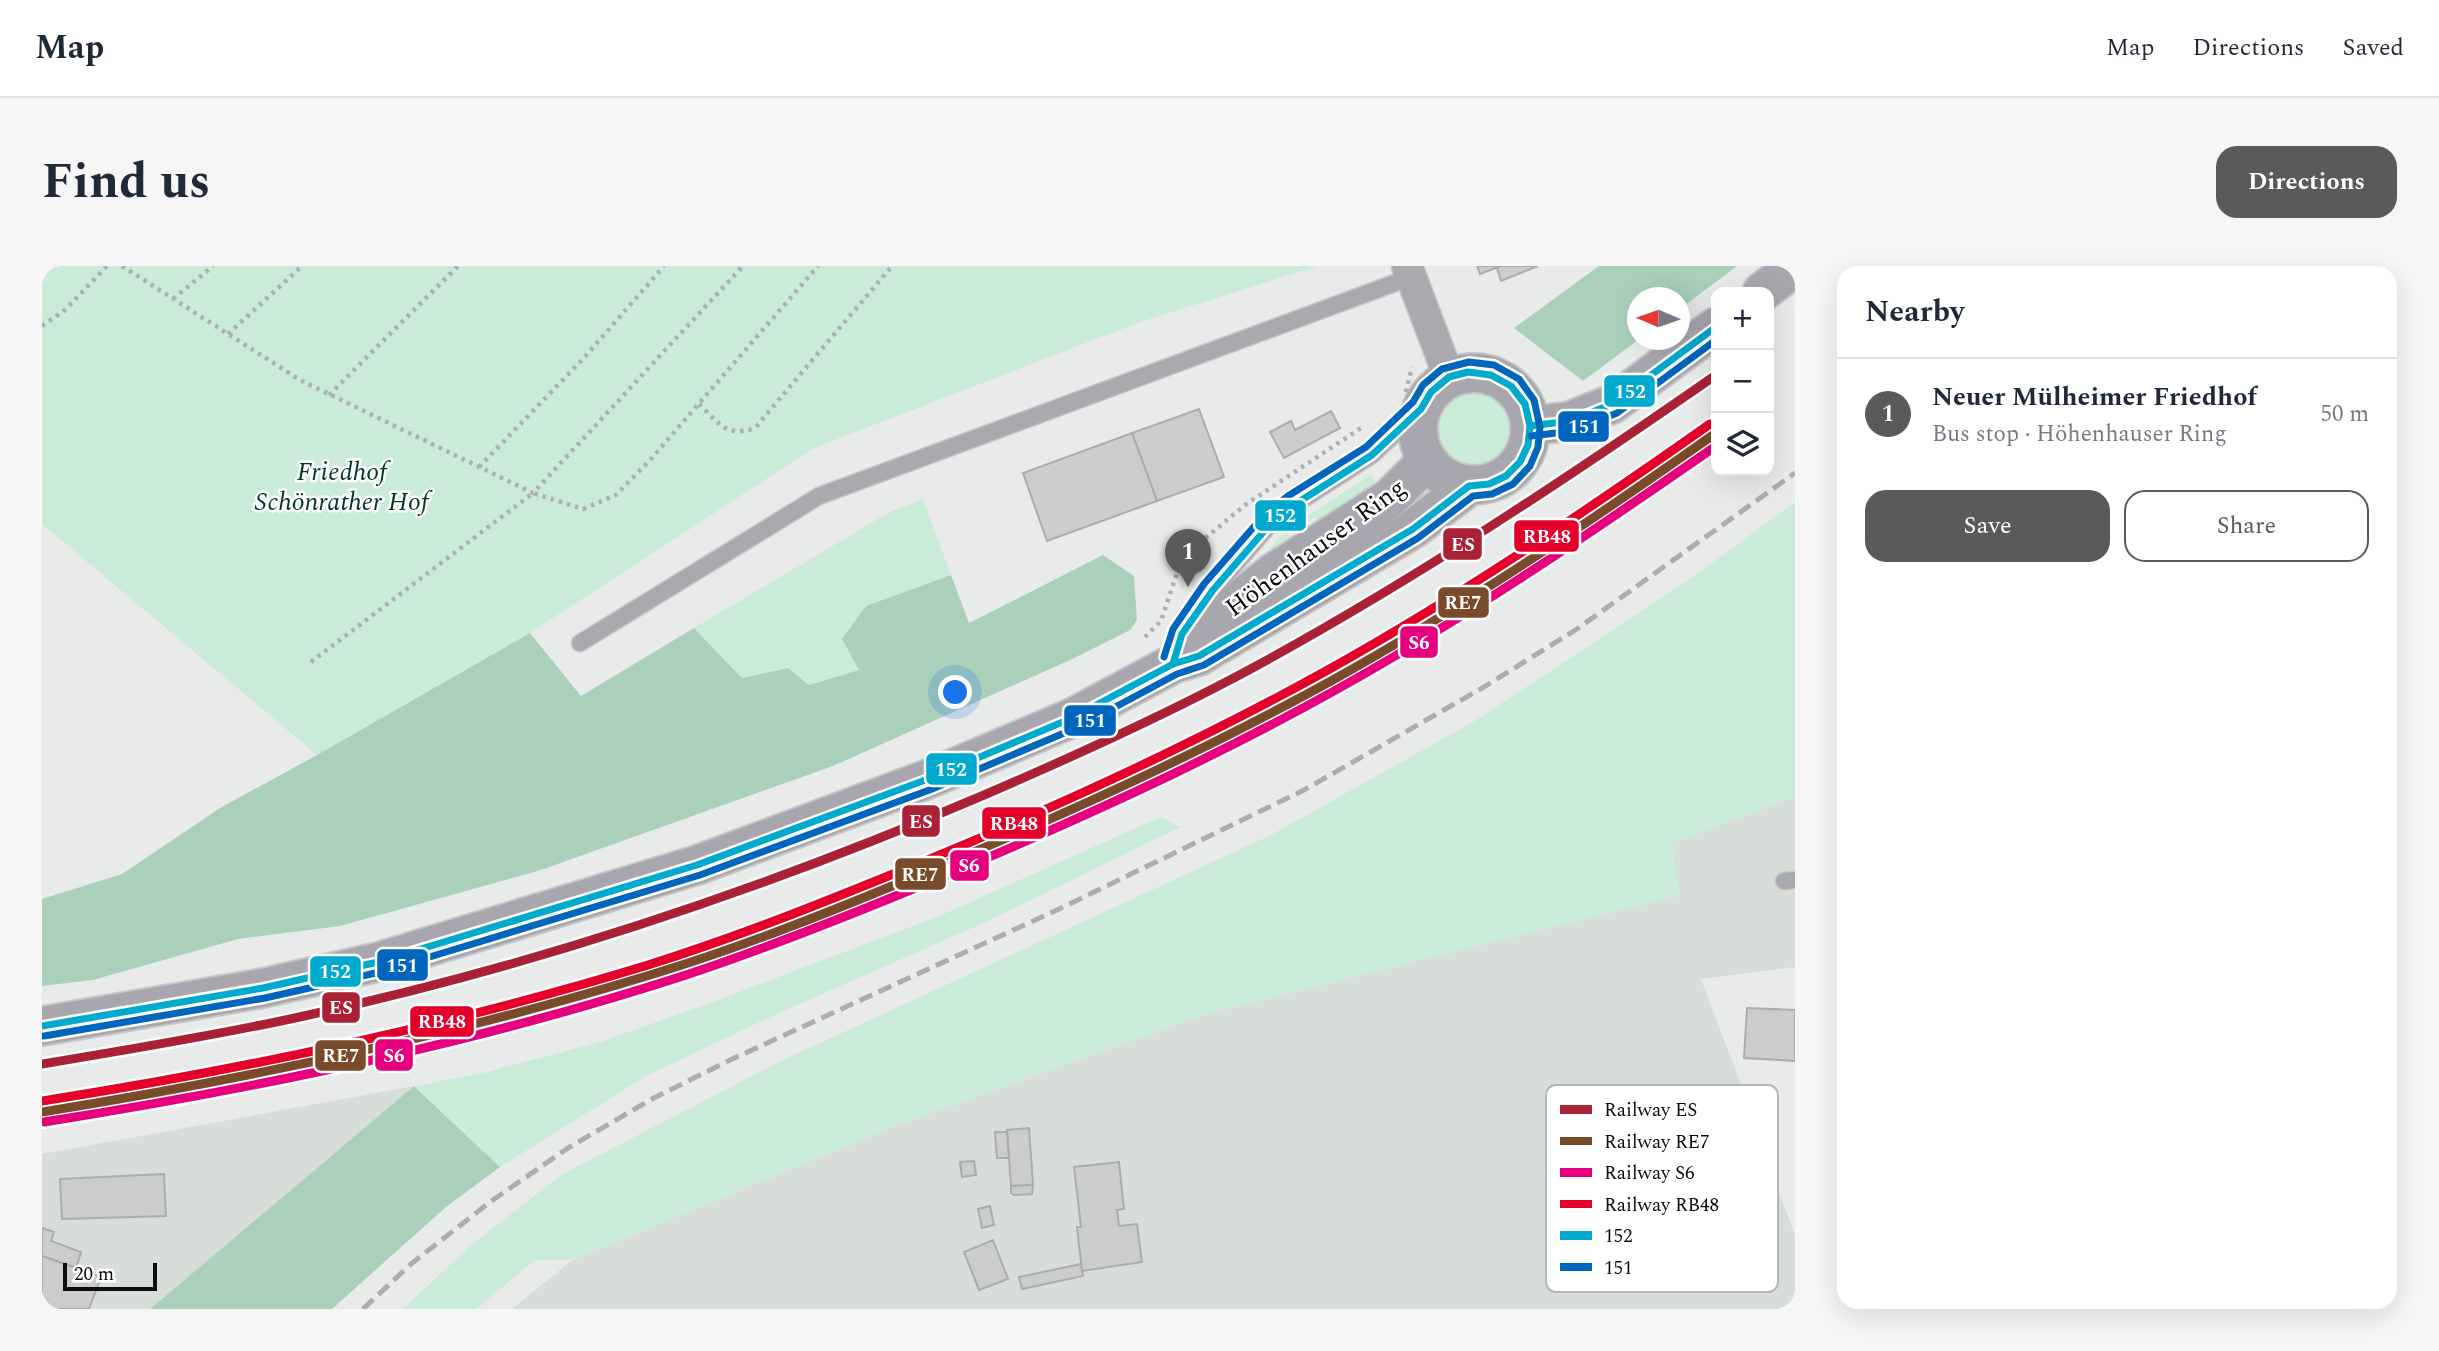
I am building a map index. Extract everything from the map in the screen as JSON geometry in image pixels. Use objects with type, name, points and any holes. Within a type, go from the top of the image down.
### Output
[{"type":"street","points":[[1769,287],[1795,267]]},
{"type":"street","points":[[1409,272],[1449,377]]},
{"type":"street","points":[[1413,401],[1431,392],[1449,377],[1468,372],[1491,375],[1511,386],[1525,404],[1531,426],[1570,421],[1612,404],[1711,331]]},
{"type":"street","name":"Höhenhauser Ring","points":[[1413,401],[1418,436],[1427,461],[1438,473],[1453,482],[1469,486],[1489,484],[1506,476],[1520,462],[1528,445],[1531,426]]},
{"type":"street","name":"Höhenhauser Ring","points":[[1173,664],[1234,604],[1273,573],[1390,498],[1427,461]]},
{"type":"street","name":"Höhenhauser Ring","points":[[42,1026],[263,988],[378,962],[697,865],[928,779],[1072,718],[1173,664],[1199,656],[1413,530],[1469,486]]},
{"type":"lane","points":[[580,643],[819,496],[1409,272]]},
{"type":"lane","points":[[1173,664],[1182,634],[1213,590],[1272,522],[1372,455],[1413,401]]},
{"type":"path","points":[[42,326],[65,310],[107,266]]},
{"type":"path","points":[[122,266],[300,380],[533,494],[583,509],[616,495],[818,266]]},
{"type":"path","points":[[173,299],[213,266]]},
{"type":"path","points":[[229,334],[302,266]]},
{"type":"path","points":[[329,395],[458,266]]},
{"type":"path","points":[[479,467],[582,360],[664,266]]},
{"type":"path","points":[[311,662],[533,494],[743,266]]},
{"type":"path","points":[[699,404],[725,429],[739,433],[755,428],[892,266]]},
{"type":"path","points":[[1413,401],[1416,352],[1436,338]]},
{"type":"path","points":[[1143,639],[1161,621],[1179,567],[1191,550],[1245,505],[1367,424]]},
{"type":"shaded area","points":[[1795,797],[1795,967],[1701,979],[1741,1085],[1546,1085],[1546,1292],[1778,1292],[1778,1188],[1795,1236],[1795,1309],[512,1309],[572,1260],[895,1126],[1209,1013],[1680,895],[1671,843]]},
{"type":"shaded area","points":[[414,1086],[150,1309],[42,1309],[42,1154]]},
{"type":"green space","name":"Friedhof Schönrather Hof","points":[[42,266],[1318,266],[1140,322],[814,448],[530,633],[317,755],[42,524]]},
{"type":"green space","points":[[1599,266],[1737,266],[1690,301],[1690,287],[1627,287],[1627,348],[1583,381],[1514,328]]},
{"type":"green space","points":[[1473,393],[1487,396],[1499,403],[1506,415],[1509,429],[1506,443],[1499,455],[1487,462],[1473,465],[1459,462],[1447,455],[1440,443],[1437,429],[1440,415],[1447,403],[1459,396]]},
{"type":"green space","points":[[1372,474],[1375,486],[1319,522],[1315,517],[1288,533],[1291,539],[1269,549],[1287,529]]},
{"type":"green space","points":[[923,499],[951,575],[866,606],[859,670],[808,685],[788,668],[742,678],[694,628],[888,513]]},
{"type":"green space","points":[[1795,502],[1795,797],[1672,843],[1680,895],[1209,1013],[895,1126],[572,1260],[535,1260],[476,1309],[403,1309],[470,1246],[561,1175],[779,1062],[1271,835],[1473,722],[1693,577]]},
{"type":"green space","points":[[1103,555],[1134,576],[1137,620],[1130,630],[1068,661],[833,766],[538,871],[340,926],[238,939],[93,980],[42,986],[42,899],[122,874],[220,808],[530,633],[581,696],[694,628],[742,678],[788,668],[809,685],[859,670],[842,639],[866,606],[951,575],[969,623]]},
{"type":"green space","points":[[1161,817],[1180,827],[988,921],[779,1013],[646,1076],[500,1167],[415,1086],[483,1073],[600,1042],[699,1007],[937,917]]},
{"type":"green space","points":[[414,1086],[500,1167],[446,1207],[332,1309],[150,1309]]},
{"type":"building","points":[[1477,266],[1501,266],[1480,274]]},
{"type":"building","points":[[1538,266],[1501,281],[1497,268]]},
{"type":"building","points":[[1199,409],[1224,477],[1157,501],[1132,433]]},
{"type":"building","points":[[1331,411],[1340,428],[1284,458],[1270,432],[1291,421],[1295,430]]},
{"type":"building","points":[[1132,433],[1157,501],[1047,541],[1023,473]]},
{"type":"building","points":[[1747,1008],[1795,1010],[1795,1061],[1744,1058]]},
{"type":"building","points":[[1029,1128],[1033,1185],[1011,1186],[1007,1130]]},
{"type":"building","points":[[995,1132],[1007,1132],[1009,1158],[997,1158]]},
{"type":"building","points":[[974,1161],[976,1175],[962,1177],[960,1162]]},
{"type":"building","points":[[1119,1162],[1124,1209],[1117,1210],[1119,1226],[1137,1224],[1142,1262],[1082,1271],[1077,1227],[1081,1227],[1074,1167]]},
{"type":"building","points":[[164,1174],[166,1216],[62,1219],[60,1179]]},
{"type":"building","points":[[1033,1185],[1032,1194],[1011,1193],[1011,1186]]},
{"type":"building","points":[[990,1206],[994,1225],[982,1228],[978,1209]]},
{"type":"building","points":[[42,1228],[54,1232],[51,1241],[81,1252],[76,1268],[42,1256]]},
{"type":"building","points":[[993,1240],[1008,1279],[979,1290],[964,1252]]},
{"type":"building","points":[[42,1256],[101,1277],[89,1309],[42,1309]]},
{"type":"building","points":[[1081,1264],[1083,1276],[1022,1289],[1019,1277]]},
{"type":"railway","points":[[363,1309],[411,1264],[490,1202],[568,1148],[652,1099],[728,1061],[1057,910],[1304,790],[1484,687],[1577,629],[1795,473]]},
{"type":"rail line","name":"ES","points":[[42,1064],[263,1025],[471,975],[559,950],[731,894],[900,830],[1088,749],[1258,665],[1491,526],[1711,378]]},
{"type":"rail line","name":"RB48","points":[[42,1101],[195,1075],[347,1044],[573,987],[719,941],[895,873],[1131,771],[1326,671],[1425,614],[1521,553],[1710,424]]},
{"type":"rail line","name":"RE7","points":[[42,1112],[272,1070],[500,1018],[686,964],[863,898],[1135,781],[1331,681],[1381,653],[1526,562],[1711,436]]},
{"type":"rail line","name":"S6","points":[[44,1122],[287,1078],[528,1022],[686,975],[879,903],[1115,801],[1285,718],[1436,631],[1517,580],[1711,449]]},
{"type":"transit line","name":"152","points":[[1530,426],[1570,421],[1612,404],[1711,331]]},
{"type":"transit line","name":"151","points":[[1531,436],[1573,431],[1617,413],[1711,344]]},
{"type":"transit line","name":"151","points":[[44,1036],[265,998],[380,972],[700,875],[932,789],[1076,728],[1177,674],[1204,665],[1418,538],[1473,496],[1492,494],[1513,484],[1530,466],[1538,447],[1540,427],[1534,400],[1519,379],[1494,365],[1469,362],[1442,369],[1423,385],[1413,402],[1366,447],[1288,496],[1265,514],[1204,584],[1173,629],[1164,657]]},
{"type":"transit line","name":"152","points":[[1468,372],[1491,375],[1511,386],[1525,404],[1530,426],[1528,445],[1520,462],[1506,476],[1489,484],[1469,486],[1413,529],[1199,656],[1173,664],[1182,634],[1213,590],[1272,522],[1372,455],[1421,409],[1431,392],[1449,377],[1468,372]]},
{"type":"transit line","name":"152","points":[[42,1026],[263,988],[378,962],[697,865],[928,779],[1072,718],[1173,664]]},
{"type":"place","name":"Neuer Mülheimer Friedhof","points":[[1188,587]]}]
